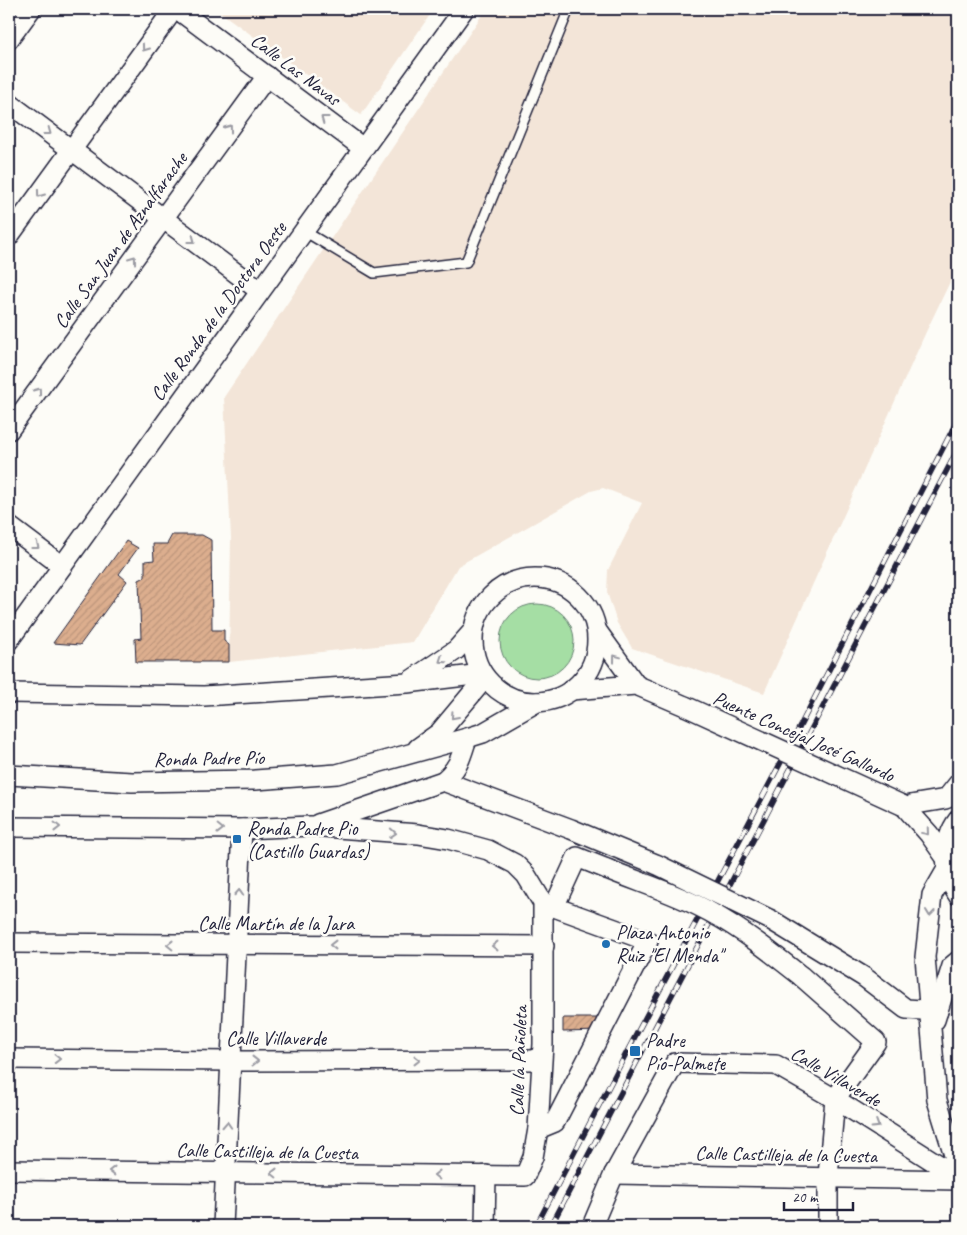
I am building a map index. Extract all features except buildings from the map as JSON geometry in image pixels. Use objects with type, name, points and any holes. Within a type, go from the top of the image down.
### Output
[{"type":"street","points":[[9,39],[31,9]]},
{"type":"street","points":[[9,236],[176,9]]},
{"type":"street","name":"Calle Las Navas","points":[[176,9],[363,148]]},
{"type":"street","name":"Calle Ronda de la Doctora Oeste","points":[[9,640],[464,9]]},
{"type":"street","name":"Calle San Juan de Aznalfarache","points":[[9,430],[267,76]]},
{"type":"street","points":[[9,103],[260,291]]},
{"type":"street","points":[[9,526],[62,566]]},
{"type":"street","points":[[538,578],[555,581],[571,589],[584,601],[593,616],[597,631],[597,647],[593,662],[584,678],[571,690],[555,698],[537,702],[518,700],[500,692],[484,676],[474,654],[472,632],[477,614],[488,598],[502,586],[519,579],[538,578]]},
{"type":"street","points":[[597,631],[636,685]]},
{"type":"street","points":[[407,683],[456,650],[472,632]]},
{"type":"street","points":[[9,693],[204,696],[484,676]]},
{"type":"street","name":"Ronda Padre Pío","points":[[407,756],[439,733],[484,676]]},
{"type":"street","points":[[571,690],[636,685]]},
{"type":"street","name":"Puente Concejal José Gallardo","points":[[636,685],[904,806]]},
{"type":"street","name":"Ronda Padre Pío","points":[[9,775],[132,782],[255,780],[337,774],[407,756],[483,733],[537,702]]},
{"type":"street","points":[[310,826],[443,781],[453,773],[460,761],[467,738]]},
{"type":"street","points":[[443,781],[571,829],[658,865],[771,920],[864,977],[906,1009],[934,1017]]},
{"type":"street","points":[[904,806],[954,796]]},
{"type":"street","points":[[904,806],[929,834],[947,864]]},
{"type":"street","points":[[958,820],[948,840],[947,864],[953,888],[958,895]]},
{"type":"street","points":[[9,827],[242,829],[310,826],[425,835],[448,839],[488,850],[516,864],[549,905],[648,942],[555,1122],[538,1129]]},
{"type":"street","points":[[222,1226],[242,829]]},
{"type":"street","points":[[544,946],[549,905],[570,854],[677,896],[709,911],[764,947],[801,976],[876,1042],[835,1099],[828,1176],[828,1226]]},
{"type":"street","points":[[947,864],[932,895],[925,957],[934,1017],[937,1100],[958,1168]]},
{"type":"street","name":"Calle Martín de la Jara","points":[[9,943],[544,946]]},
{"type":"street","name":"Calle la Pañoleta","points":[[525,1176],[533,1157],[538,1129],[543,1044],[544,946]]},
{"type":"street","points":[[934,1017],[952,966],[958,961]]},
{"type":"street","name":"Calle Villaverde","points":[[9,1059],[231,1061],[532,1060],[542,1054]]},
{"type":"street","name":"Calle Villaverde","points":[[614,1174],[675,1063],[776,1065],[835,1099],[958,1178]]},
{"type":"street","name":"Calle Castilleja de la Cuesta","points":[[9,1170],[525,1176]]},
{"type":"street","points":[[592,1226],[614,1174]]},
{"type":"street","name":"Calle Castilleja de la Cuesta","points":[[614,1174],[958,1178]]},
{"type":"street","points":[[485,1226],[486,1176]]},
{"type":"lane","points":[[304,231],[374,273],[466,262],[569,9]]},
{"type":"shaded area","points":[[216,9],[434,9],[361,115]]},
{"type":"shaded area","points":[[486,9],[958,9],[958,265],[925,334],[764,693],[632,648],[617,623],[607,592],[608,570],[642,503],[603,488],[591,491],[458,566],[413,642],[229,662],[231,538],[224,397]]},
{"type":"green space","points":[[537,604],[551,607],[563,615],[571,627],[574,641],[571,655],[563,667],[551,675],[537,678],[523,675],[511,667],[503,655],[500,641],[503,627],[511,615],[523,607]]},
{"type":"railway","points":[[536,1226],[797,732],[958,419]]},
{"type":"railway","points":[[551,1226],[958,449]]},
{"type":"place","name":"Ronda Padre Pio (Castillo Guardas)","points":[[237,839]]},
{"type":"place","name":"Plaza Antonio Ruiz \"El Menda\"","points":[[606,944]]},
{"type":"place","name":"Padre Pío-Palmete","points":[[635,1051]]}]
